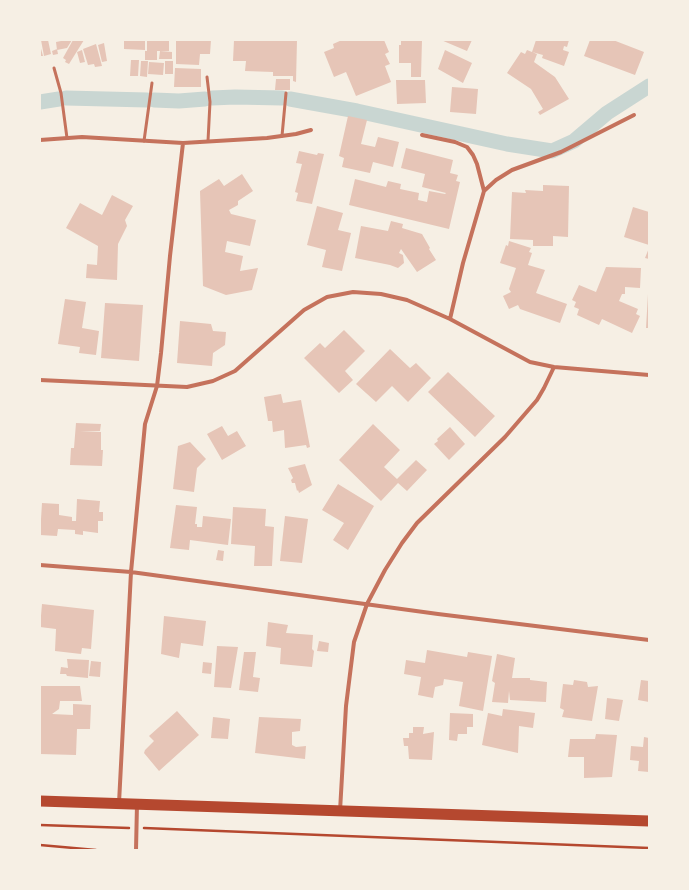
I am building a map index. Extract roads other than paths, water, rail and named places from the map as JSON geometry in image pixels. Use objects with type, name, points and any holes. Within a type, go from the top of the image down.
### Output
[{"type":"highway","points":[[40,800],[649,822]]},
{"type":"street","points":[[484,191],[496,180],[512,170],[561,152],[634,115]]},
{"type":"street","points":[[40,140],[67,138],[183,143],[268,138],[311,130]]},
{"type":"street","points":[[422,135],[456,142],[467,147],[477,164],[484,191],[463,263],[450,319]]},
{"type":"street","points":[[118,804],[131,572],[145,424],[157,386],[183,143]]},
{"type":"street","points":[[40,380],[187,387],[213,381],[235,371],[304,310],[327,297],[353,292],[381,294],[408,300],[450,319],[530,362],[554,367],[649,375]]},
{"type":"street","points":[[340,811],[346,706],[353,649],[367,604],[385,570],[417,523],[505,437],[537,400],[554,367]]},
{"type":"street","points":[[40,565],[131,572],[649,640]]},
{"type":"street","points":[[136,850],[137,804]]},
{"type":"lane","points":[[54,68],[61,93],[67,138]]},
{"type":"lane","points":[[207,77],[210,102],[208,141]]},
{"type":"lane","points":[[144,141],[152,83]]},
{"type":"lane","points":[[282,136],[286,93]]},
{"type":"waterway","points":[[290,99],[357,111],[507,144],[552,151],[574,141],[607,113],[649,86]]},
{"type":"waterway","points":[[66,98],[147,100]]},
{"type":"waterway","points":[[212,98],[282,98]]},
{"type":"waterway","points":[[40,102],[59,99]]},
{"type":"waterway","points":[[154,100],[179,101],[205,99]]}]
